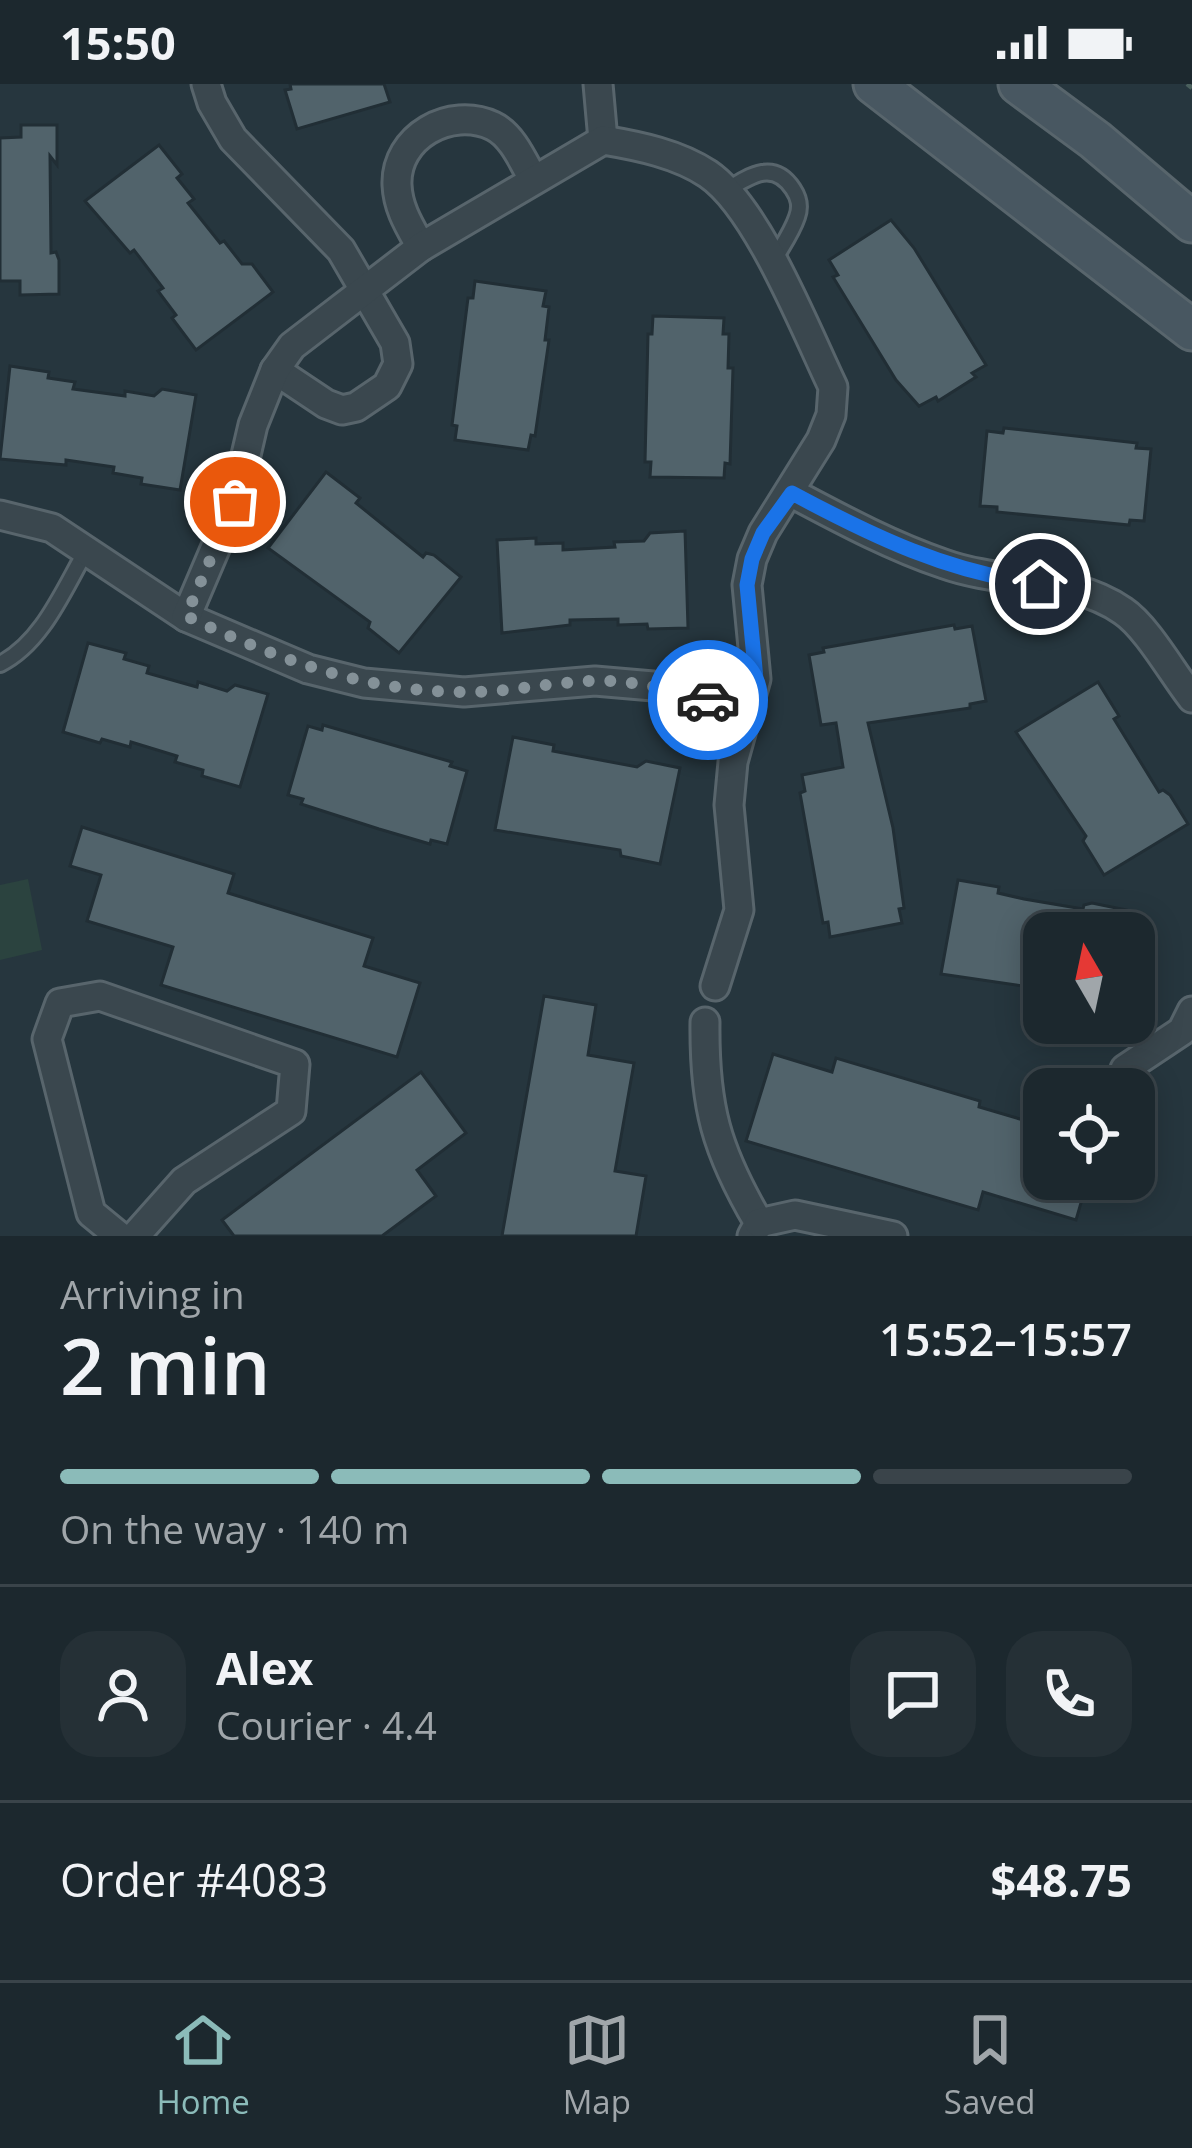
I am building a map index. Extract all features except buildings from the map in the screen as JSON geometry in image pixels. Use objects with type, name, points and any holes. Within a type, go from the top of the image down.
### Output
[{"type":"main road","points":[[874,84],[1192,330]]},
{"type":"main road","points":[[1019,84],[1095,140],[1192,222]]},
{"type":"street","points":[[206,84],[233,139],[341,250],[395,343],[398,364],[380,394],[368,403],[342,410],[306,394],[275,370]]},
{"type":"street","points":[[598,84],[603,140]]},
{"type":"street","points":[[421,247],[404,218],[397,188],[407,149],[421,134],[443,122],[466,120],[493,126],[517,149],[533,178]]},
{"type":"street","points":[[186,616],[235,502],[253,425],[275,370],[292,346],[421,247],[603,140],[637,145],[707,173],[750,220],[833,387],[831,416],[821,440],[752,559],[747,585],[756,679],[728,805],[739,910],[715,986]]},
{"type":"street","points":[[792,493],[863,531],[944,565],[993,578],[1087,591],[1127,613],[1192,698]]},
{"type":"street","points":[[0,515],[52,528],[186,616],[308,669],[364,683],[464,692],[595,681],[653,686],[712,701],[746,717]]},
{"type":"street","points":[[118,1236],[91,1213],[47,1039],[60,1003],[100,996],[295,1064],[291,1111],[184,1181],[136,1236]]},
{"type":"street","points":[[1126,1068],[1182,1031],[1192,1011]]},
{"type":"street","points":[[704,1022],[709,1110],[727,1168],[755,1230],[795,1216],[893,1236]]},
{"type":"lane","points":[[727,190],[759,172],[774,171],[788,181],[798,198],[799,213],[773,263]]},
{"type":"lane","points":[[0,664],[18,655],[35,635],[86,551]]},
{"type":"lane","points":[[704,1022],[715,986]]},
{"type":"green space","points":[[28,879],[42,950],[0,960],[0,885]]},
{"type":"way so far","points":[[235,502],[186,616],[249,646],[308,669],[364,683],[464,692],[595,681],[653,686],[708,700]]},
{"type":"route","points":[[708,700],[746,717],[756,679],[747,585],[752,559],[763,533],[792,493],[863,531],[944,565],[1040,584]]}]
